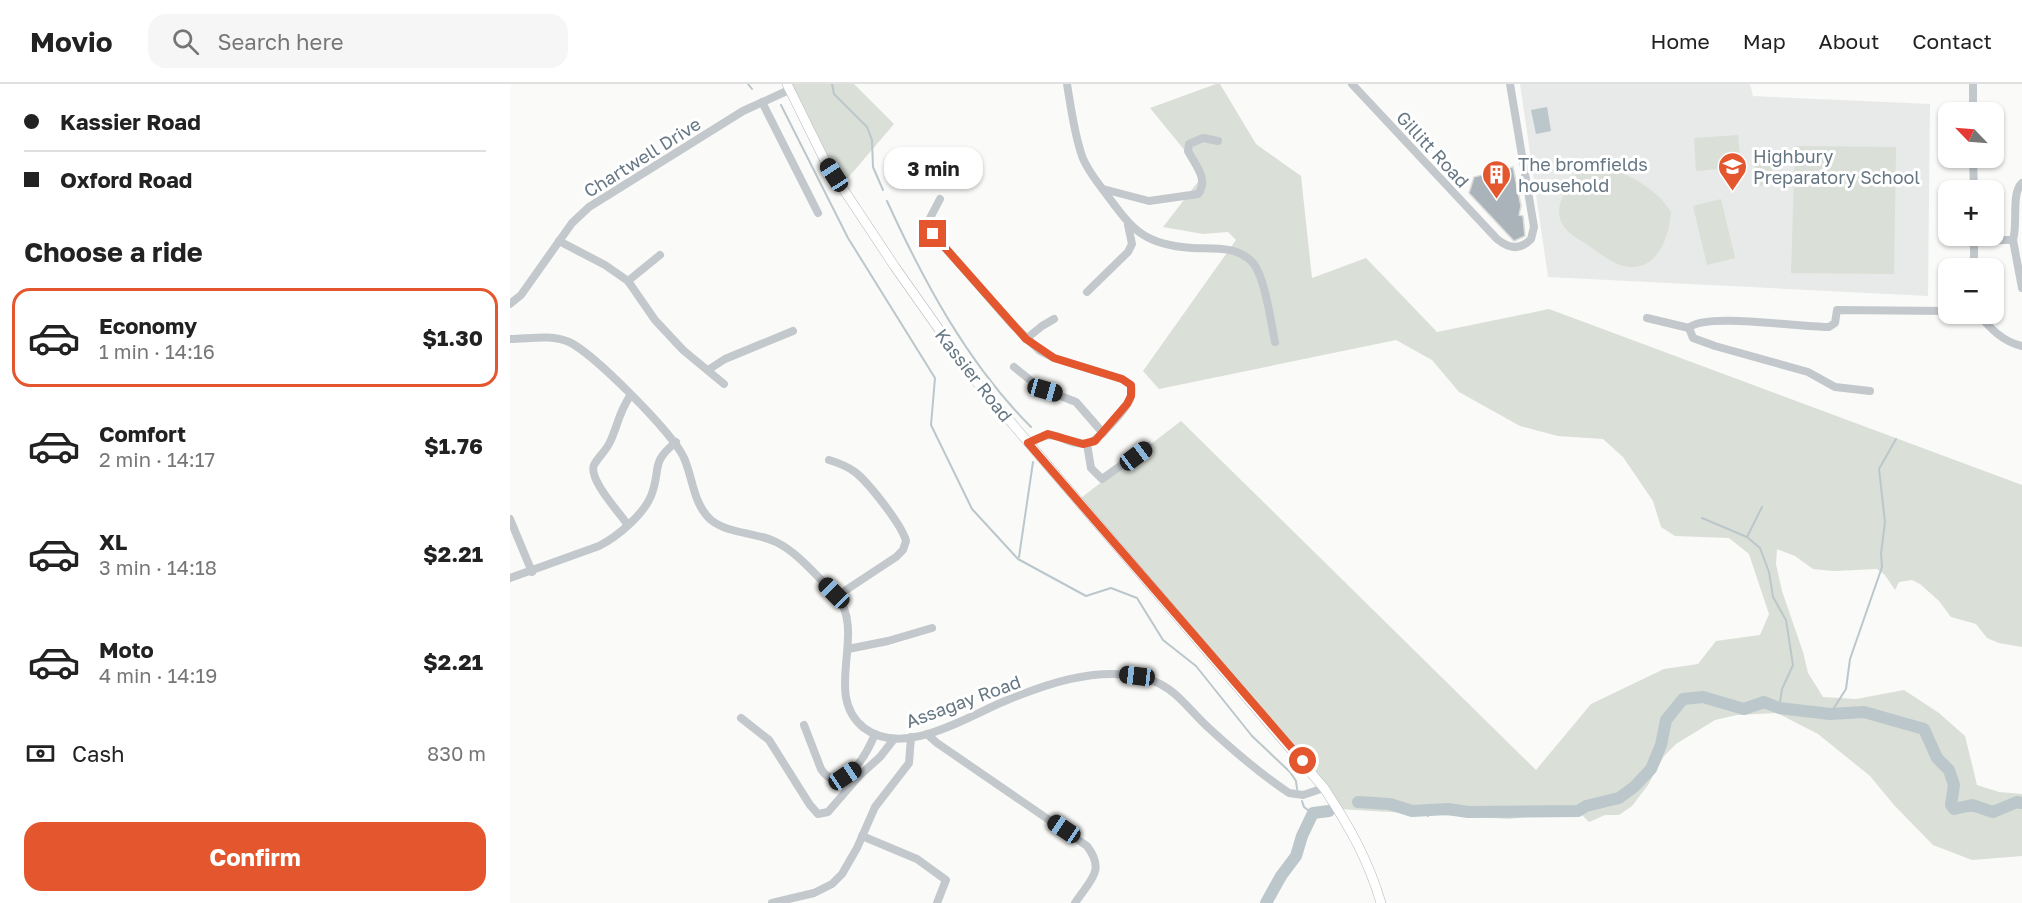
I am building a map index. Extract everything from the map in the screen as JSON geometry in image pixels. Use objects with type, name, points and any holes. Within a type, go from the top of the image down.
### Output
[{"type":"main road","name":"Kassier Road","points":[[788,87],[818,150],[948,344],[1028,443],[1324,788],[1349,825],[1381,903]]},
{"type":"street","points":[[1067,84],[1082,156],[1128,225],[1142,236],[1168,244],[1192,248],[1211,246],[1233,250],[1253,263],[1266,296],[1275,342]]},
{"type":"street","name":"Gillitt Road","points":[[1352,84],[1497,239],[1511,247],[1523,246],[1531,239],[1534,227],[1510,84]]},
{"type":"street","points":[[1973,84],[1973,102]]},
{"type":"street","name":"Chartwell Drive","points":[[510,304],[521,295],[578,216],[605,195],[743,111],[788,87]]},
{"type":"street","points":[[762,102],[818,213]]},
{"type":"street","points":[[1102,189],[1149,201],[1198,194],[1204,187],[1204,181],[1188,151],[1189,144],[1203,138],[1218,141]]},
{"type":"street","points":[[2022,183],[2017,190],[2017,227],[2013,240],[2022,288]]},
{"type":"street","points":[[940,199],[930,218],[933,234],[1026,339],[1054,358],[1129,383],[1132,389],[1129,400],[1095,441],[1087,444],[1048,434],[1028,443]]},
{"type":"street","points":[[1087,292],[1128,252],[1132,244],[1128,225]]},
{"type":"street","points":[[2004,240],[2013,240]]},
{"type":"street","points":[[559,241],[605,265],[628,281],[655,320],[683,350],[724,384]]},
{"type":"street","points":[[628,281],[660,255]]},
{"type":"street","points":[[1647,318],[1689,328],[1697,323],[1736,322],[1829,327],[1835,323],[1837,310],[1938,311]]},
{"type":"street","points":[[1026,339],[1054,319]]},
{"type":"street","points":[[1988,324],[2008,342],[2022,346]]},
{"type":"street","points":[[1689,328],[1693,338],[1715,346],[1808,372],[1835,387],[1870,391]]},
{"type":"street","points":[[708,370],[725,359],[793,332]]},
{"type":"street","points":[[510,339],[546,337],[569,343],[595,363],[676,442],[684,458],[697,499],[711,519],[723,526],[767,538],[781,545],[843,603],[849,618],[845,681],[849,703],[860,724],[875,734],[868,751],[856,769],[845,776],[833,778],[825,776],[821,769],[804,724]]},
{"type":"street","points":[[1014,367],[1040,388],[1076,402],[1103,433]]},
{"type":"street","points":[[627,524],[598,485],[593,471],[595,463],[607,449],[618,416],[630,396]]},
{"type":"street","points":[[510,578],[532,572],[603,544],[627,524],[648,501],[660,457],[676,442]]},
{"type":"street","points":[[1087,444],[1091,468],[1102,479],[1148,446]]},
{"type":"street","points":[[830,460],[844,465],[861,477],[896,522],[906,541],[896,557],[837,596]]},
{"type":"street","points":[[510,519],[532,572]]},
{"type":"street","points":[[848,649],[888,641],[932,628]]},
{"type":"street","name":"Assagay Road","points":[[875,734],[894,739],[927,734],[1005,701],[1082,676],[1104,673],[1137,676],[1162,683],[1178,694],[1210,729],[1291,794],[1303,795],[1324,788]]},
{"type":"street","points":[[741,718],[769,740],[818,814],[828,812],[894,739]]},
{"type":"street","points":[[927,734],[1087,846],[1096,858],[1097,867],[1075,903]]},
{"type":"street","points":[[772,903],[814,893],[832,884],[849,864],[875,807],[909,763],[912,737]]},
{"type":"street","points":[[862,836],[917,859],[947,880],[936,903]]},
{"type":"shaded area","points":[[787,84],[854,84],[894,124],[841,186]]},
{"type":"shaded area","points":[[1220,84],[1256,144],[1301,176],[1312,278],[1366,258],[1437,332],[1549,309],[2022,485],[2022,647],[1999,643],[1987,638],[1976,624],[1951,617],[1939,601],[1912,580],[1899,582],[1895,590],[1885,575],[1877,569],[1834,571],[1813,569],[1795,556],[1777,549],[1776,564],[1782,591],[1808,673],[1823,697],[1856,699],[1904,690],[1939,713],[1965,736],[1977,785],[1999,792],[2022,794],[2022,856],[1972,860],[1933,845],[1894,805],[1870,776],[1818,734],[1777,713],[1737,715],[1715,720],[1676,744],[1664,756],[1648,785],[1632,806],[1619,815],[1605,815],[1589,822],[1578,811],[1509,819],[1339,809],[1077,501],[1181,421],[1536,770],[1591,704],[1664,669],[1698,664],[1716,641],[1760,635],[1769,614],[1749,554],[1729,538],[1675,536],[1661,527],[1653,501],[1623,457],[1603,439],[1558,436],[1520,426],[1459,392],[1432,360],[1396,340],[1159,389],[1143,371],[1236,240],[1228,232],[1203,234],[1163,227],[1204,174],[1150,108]]},
{"type":"shaded area","name":"Highbury Preparatory School","points":[[1520,84],[1750,84],[1753,96],[1930,104],[1928,296],[1548,277]]},
{"type":"shaded area","points":[[1547,107],[1551,131],[1536,134],[1531,110]]},
{"type":"shaded area","points":[[1738,135],[1741,167],[1696,171],[1694,138]]},
{"type":"shaded area","points":[[1795,146],[1896,147],[1894,274],[1791,273]]},
{"type":"shaded area","points":[[1771,153],[1773,183],[1771,186],[1760,186],[1757,184],[1755,154]]},
{"type":"shaded area","points":[[1591,165],[1625,174],[1636,180],[1657,195],[1671,212],[1663,244],[1651,260],[1632,267],[1620,265],[1576,238],[1563,225],[1559,212],[1564,194],[1577,173]]},
{"type":"shaded area","points":[[1721,199],[1735,258],[1707,265],[1693,206]]},
{"type":"building","name":"The bromfields household","points":[[1513,167],[1521,206],[1519,215],[1523,216],[1525,236],[1514,241],[1469,193],[1474,177]]},
{"type":"waterway","points":[[748,84],[752,89]]},
{"type":"waterway","points":[[832,84],[834,94],[867,127],[872,140],[873,167],[883,190]]},
{"type":"waterway","points":[[781,105],[848,238],[935,378],[931,425],[972,509],[1018,559],[1086,596],[1111,588],[1137,598],[1163,640],[1196,666],[1252,736],[1290,772],[1296,781],[1297,789]]},
{"type":"waterway","points":[[887,201],[916,262],[949,321],[987,376],[1031,427]]},
{"type":"waterway","points":[[1830,714],[1846,689],[1850,659],[1882,567],[1881,554],[1885,522],[1879,469],[1896,439]]},
{"type":"waterway","points":[[1019,557],[1033,462]]},
{"type":"waterway","points":[[1747,537],[1762,507]]},
{"type":"waterway","points":[[1702,518],[1747,537],[1760,548],[1769,572],[1773,597],[1786,620],[1793,665],[1782,689],[1779,708]]},
{"type":"waterway","points":[[1358,802],[1390,804],[1412,811],[1448,809],[1468,812],[1578,811],[1586,806],[1619,798],[1634,787],[1651,769],[1661,745],[1666,720],[1683,699],[1703,697],[1744,709],[1764,702],[1779,708],[1830,714],[1864,712],[1924,729],[1937,758],[1949,770],[1954,785],[1951,805],[1954,809],[1972,805],[1993,812],[2017,802],[2022,803]]},
{"type":"waterway","points":[[1302,801],[1304,807],[1313,814]]},
{"type":"waterway","points":[[1427,809],[1428,816]]},
{"type":"waterway","points":[[1266,903],[1281,876],[1296,856],[1313,813],[1329,811]]},
{"type":"place","name":"Highbury Preparatory School","points":[[1732,192]]},
{"type":"place","name":"The bromfields household","points":[[1497,200]]},
{"type":"route","points":[[933,234],[1012,324],[1040,351],[1054,358],[1122,379],[1131,385],[1131,396],[1127,404],[1095,441],[1083,444],[1048,434],[1028,443],[1303,761]]}]
